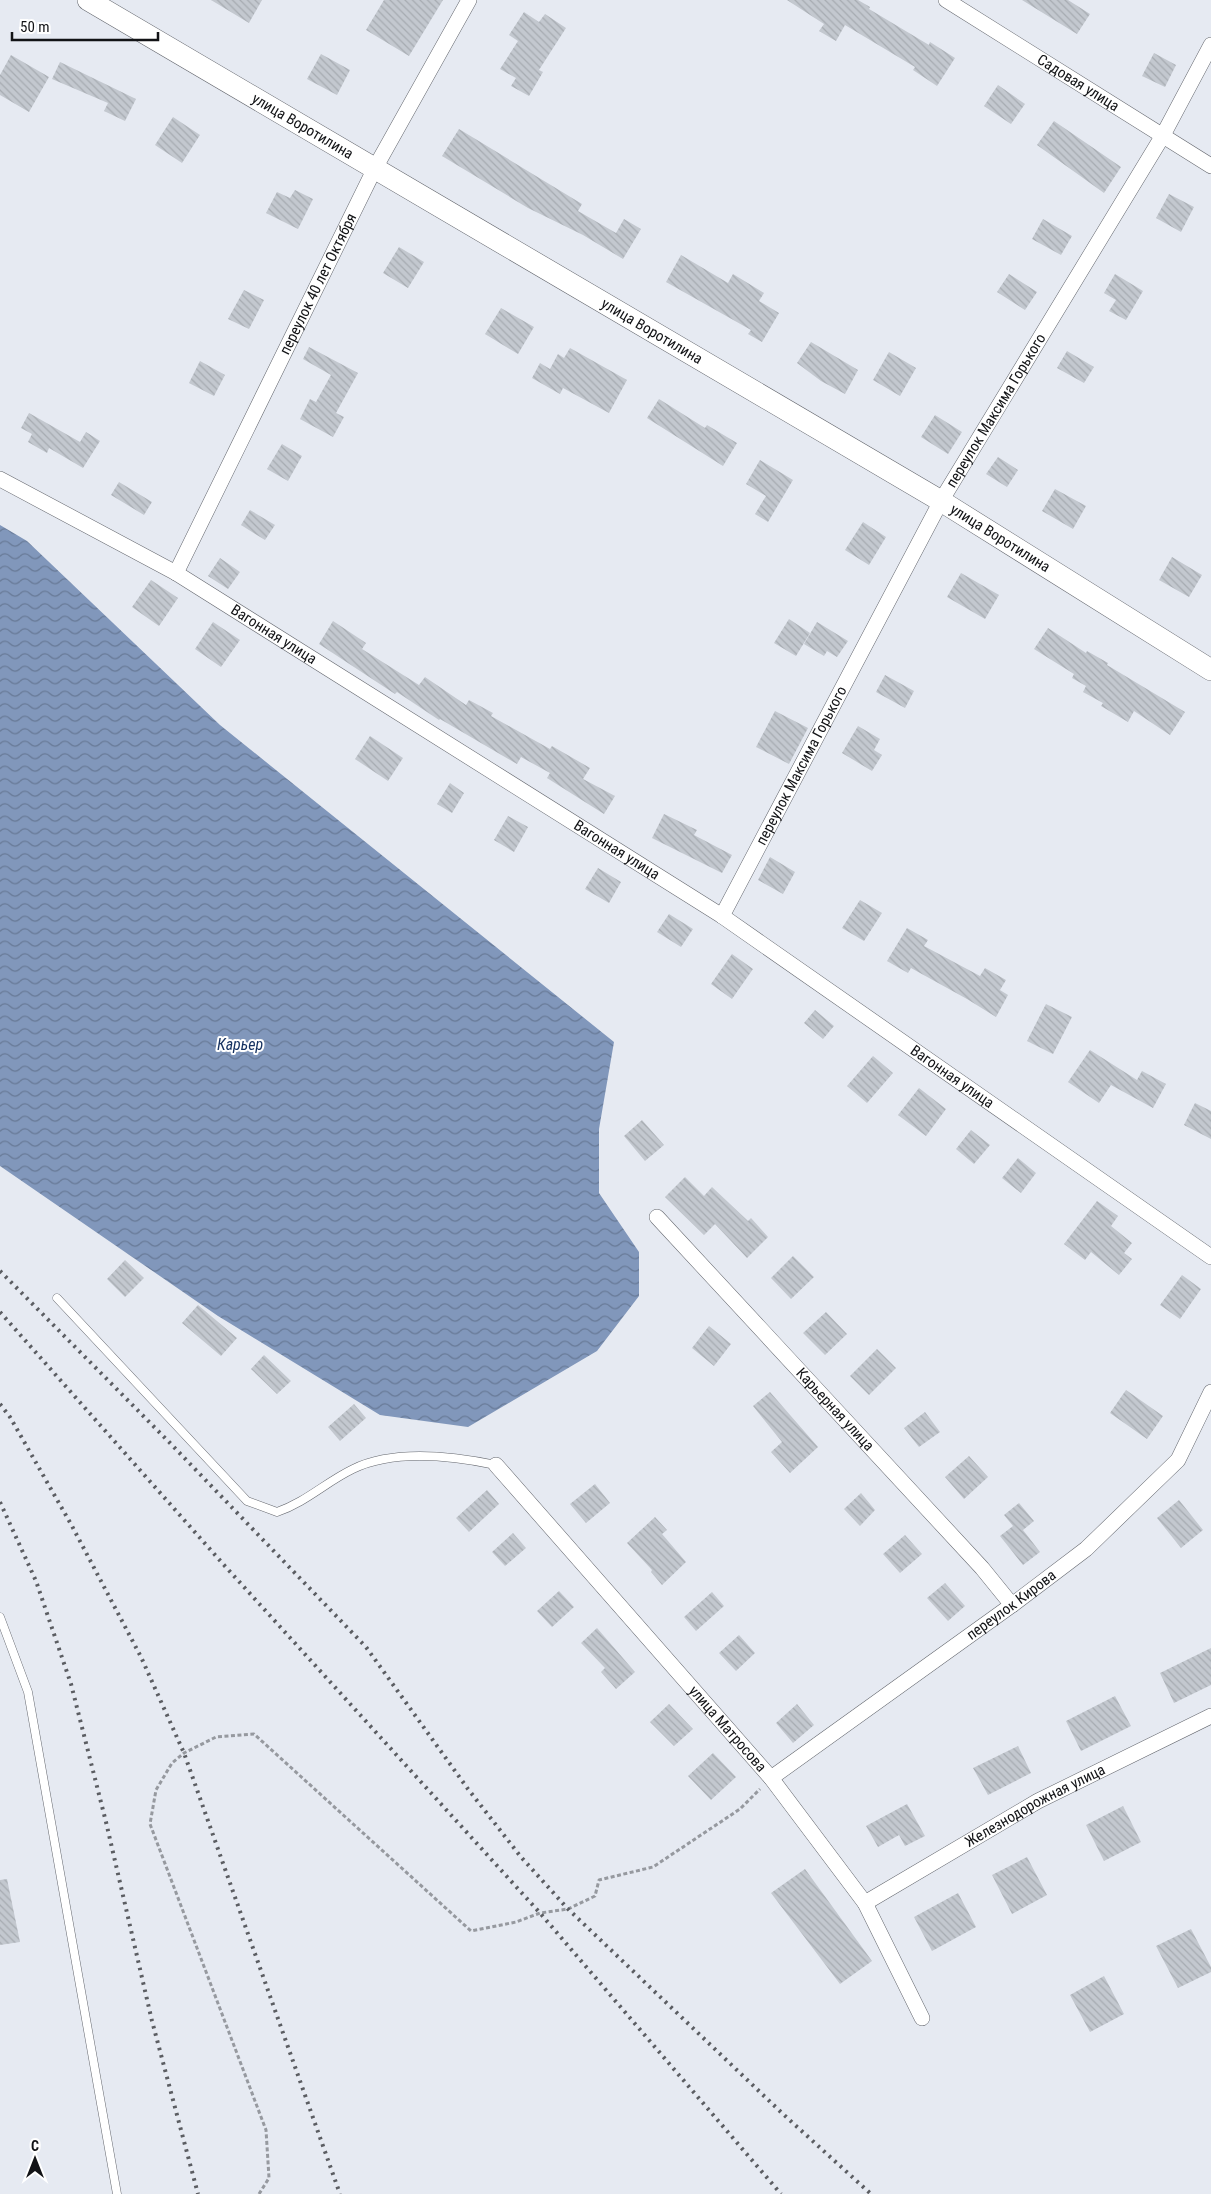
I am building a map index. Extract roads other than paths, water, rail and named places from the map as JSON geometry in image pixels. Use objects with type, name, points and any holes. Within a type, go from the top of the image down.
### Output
[{"type":"street","name":"улица Воротилина","points":[[88,0],[941,501],[1211,670]]},
{"type":"street","name":"переулок 40 лет Октября","points":[[176,573],[375,168],[469,0]]},
{"type":"street","name":"Садовая улица","points":[[946,0],[1211,166]]},
{"type":"street","name":"переулок Максима Горького","points":[[722,916],[941,501],[1162,137],[1211,44]]},
{"type":"street","name":"Вагонная улица","points":[[0,479],[176,573],[722,916],[1211,1257]]},
{"type":"street","name":"Карьерная улица","points":[[657,1217],[982,1568],[1012,1605]]},
{"type":"street","name":"переулок Кирова","points":[[771,1778],[1012,1605],[1086,1549],[1178,1460],[1211,1392]]},
{"type":"street","name":"улица Матросова","points":[[496,1465],[771,1778],[865,1903],[922,2018]]},
{"type":"street","name":"Железнодорожная улица","points":[[865,1903],[1038,1801],[1211,1716]]},
{"type":"lane","points":[[57,1298],[247,1501],[270,1510],[277,1512],[296,1505],[354,1468],[386,1459],[425,1455],[472,1460],[496,1465]]},
{"type":"lane","points":[[0,1617],[28,1692],[117,2194]]},
{"type":"water","name":"Карьер","points":[[0,525],[27,541],[220,725],[614,1042],[599,1129],[599,1193],[639,1252],[639,1296],[597,1351],[468,1427],[380,1415],[218,1316],[0,1166]]},
{"type":"railway","points":[[0,1271],[170,1443],[366,1647],[468,1789],[521,1857],[568,1909],[783,2114],[871,2194]]},
{"type":"railway","points":[[0,1312],[224,1565],[540,1913],[781,2194]]},
{"type":"railway","points":[[0,1404],[10,1417],[72,1526],[141,1657],[184,1753],[340,2194]]},
{"type":"railway","points":[[0,1502],[36,1581],[71,1684],[106,1822],[152,2021],[198,2194]]}]
